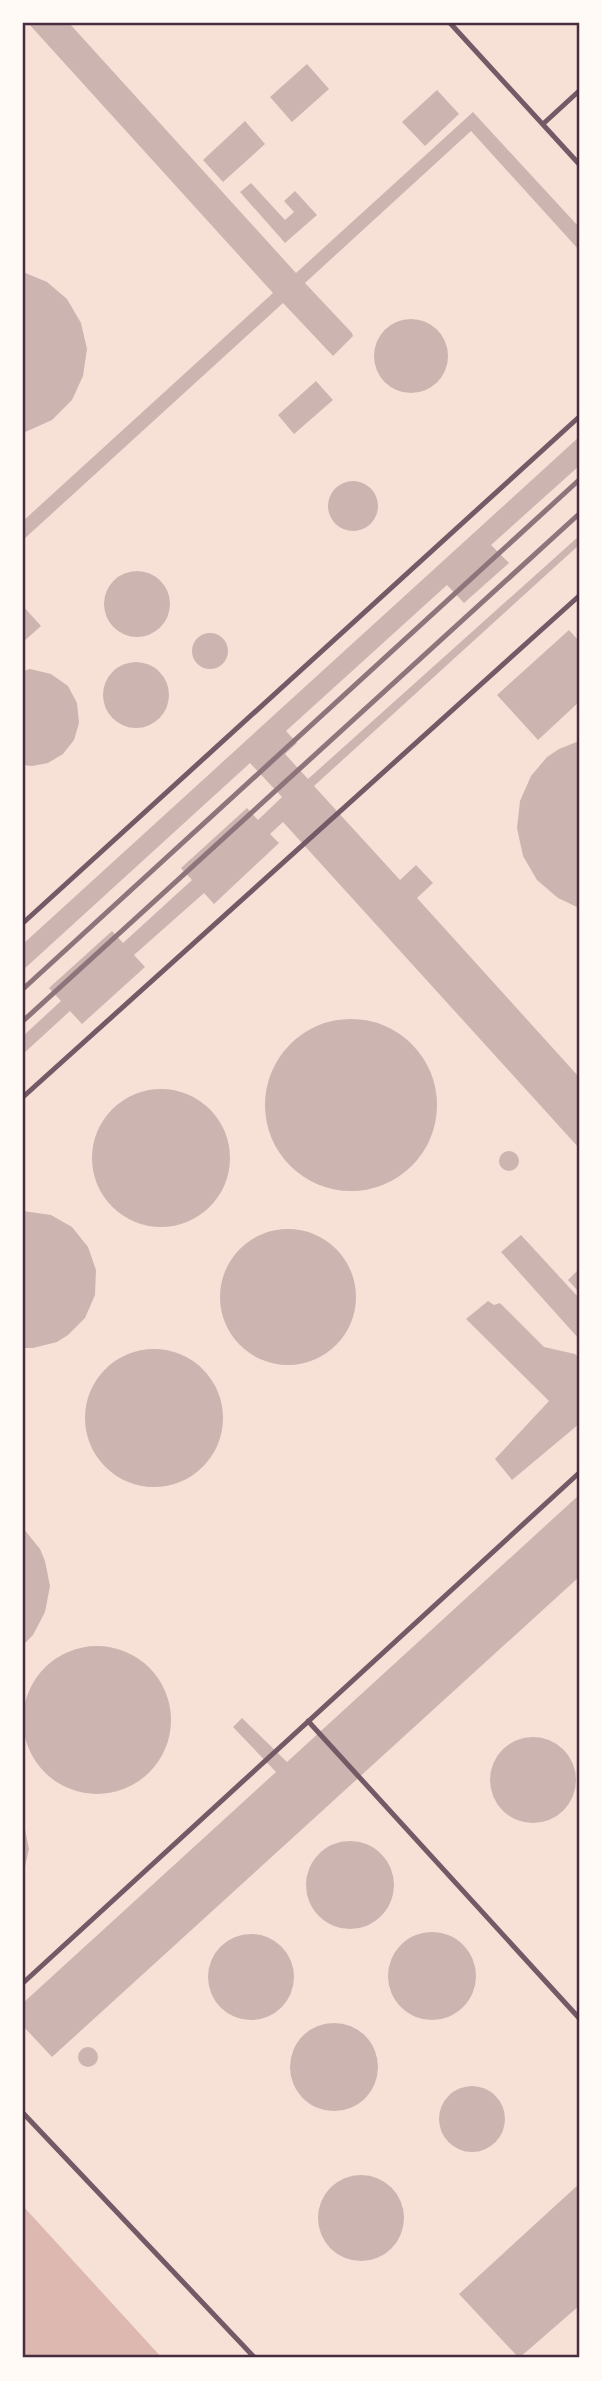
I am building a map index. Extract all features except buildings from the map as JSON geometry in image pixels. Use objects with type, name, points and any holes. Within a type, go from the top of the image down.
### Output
[{"type":"lane","points":[[450,23],[579,164]]},
{"type":"lane","points":[[543,124],[579,91]]},
{"type":"lane","points":[[23,923],[579,417]]},
{"type":"lane","points":[[23,1097],[579,596]]},
{"type":"lane","points":[[23,1983],[579,1473]]},
{"type":"lane","points":[[308,1721],[579,2018]]},
{"type":"lane","points":[[23,2113],[255,2358]]},
{"type":"shaded area","points":[[23,2206],[162,2358],[23,2358]]},
{"type":"railway","points":[[23,989],[579,480]]},
{"type":"railway","points":[[23,1021],[579,514]]}]
